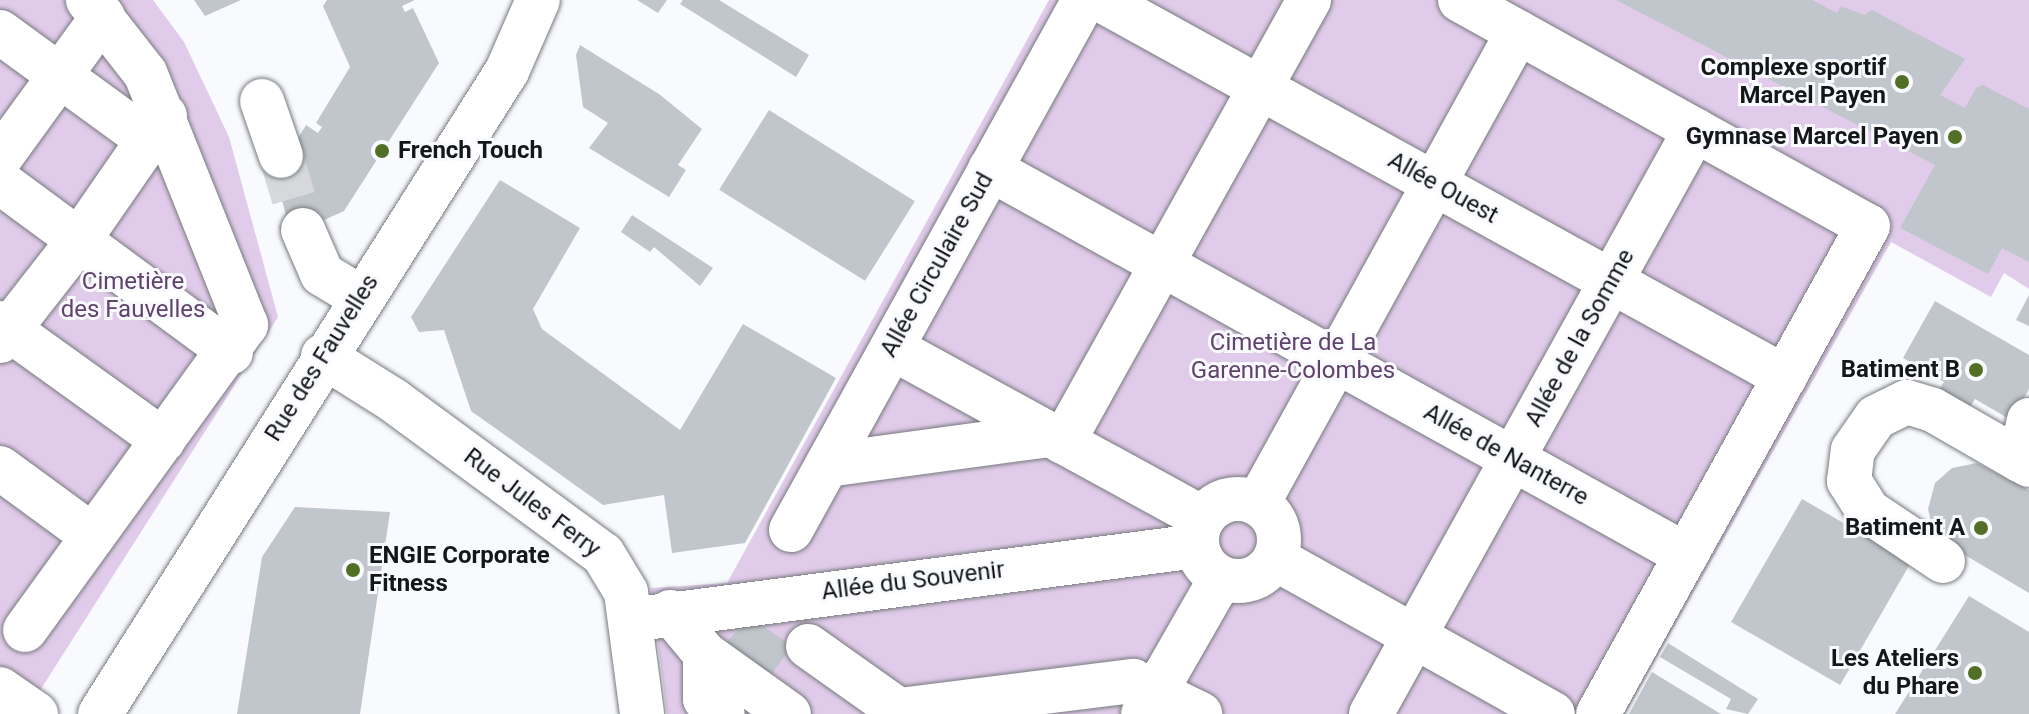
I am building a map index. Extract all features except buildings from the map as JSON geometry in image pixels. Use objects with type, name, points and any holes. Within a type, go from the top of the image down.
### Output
[{"type":"street","name":"Rue des Fauvelles","points":[[100,714],[360,297],[507,71],[538,0]]},
{"type":"street","name":"Allée Circulaire Sud","points":[[791,530],[1084,0]]},
{"type":"street","name":"Allée Ouest","points":[[1101,0],[1785,377]]},
{"type":"street","points":[[1057,438],[1164,266],[1309,0]]},
{"type":"street","points":[[1460,0],[1868,226],[1598,714]]},
{"type":"street","points":[[0,158],[60,76],[96,8],[145,73],[156,128],[239,338]]},
{"type":"street","points":[[0,32],[60,76],[156,128]]},
{"type":"street","points":[[1258,503],[1518,32]]},
{"type":"street","points":[[262,101],[281,156]]},
{"type":"street","points":[[156,128],[79,240],[3,331],[163,440]]},
{"type":"street","name":"Allée de la Somme","points":[[1371,714],[1695,130]]},
{"type":"street","name":"Allée de Nanterre","points":[[990,169],[1686,555]]},
{"type":"street","points":[[0,182],[79,240],[239,338]]},
{"type":"street","points":[[303,230],[322,274],[360,297]]},
{"type":"street","points":[[25,630],[239,338]]},
{"type":"street","points":[[892,348],[1057,438],[1207,547],[1252,579],[1276,559],[1278,527],[1258,503],[1227,500],[1207,547],[1150,702]]},
{"type":"street","name":"Rue Jules Ferry","points":[[323,356],[393,400],[603,554],[626,592],[650,616],[642,714]]},
{"type":"street","points":[[1943,561],[1868,511],[1849,481],[1853,450],[1876,417],[1907,402],[2026,448]]},
{"type":"street","points":[[827,465],[1057,438]]},
{"type":"street","points":[[0,468],[93,536]]},
{"type":"street","name":"Allée du Souvenir","points":[[650,616],[1207,547]]},
{"type":"street","points":[[1276,559],[1553,714]]},
{"type":"street","points":[[650,616],[789,714]]},
{"type":"street","points":[[808,646],[902,712],[1133,681],[1150,702],[1200,714]]},
{"type":"street","points":[[705,654],[705,699],[723,714]]},
{"type":"street","points":[[0,689],[36,714]]},
{"type":"green space","name":"Cimetière des Fauvelles","points":[[0,0],[153,0],[184,42],[229,137],[278,317],[25,714],[0,714]]},
{"type":"green space","name":"Cimetière de La Garenne-Colombes","points":[[1049,0],[2029,0],[2029,289],[2004,273],[1991,297],[1891,242],[1625,714],[667,714],[651,588],[727,583]]},
{"type":"tunnel","points":[[281,156],[303,230]]},
{"type":"place","name":"Complexe sportif Marcel Payen","points":[[1902,82]]},
{"type":"place","name":"Gymnase Marcel Payen","points":[[1955,137]]},
{"type":"place","name":"French Touch","points":[[382,151]]},
{"type":"place","name":"Batiment B","points":[[1976,370]]},
{"type":"place","name":"Batiment A","points":[[1981,528]]},
{"type":"place","name":"ENGIE Corporate Fitness","points":[[353,570]]},
{"type":"place","name":"Les Ateliers du Phare","points":[[1975,673]]}]
